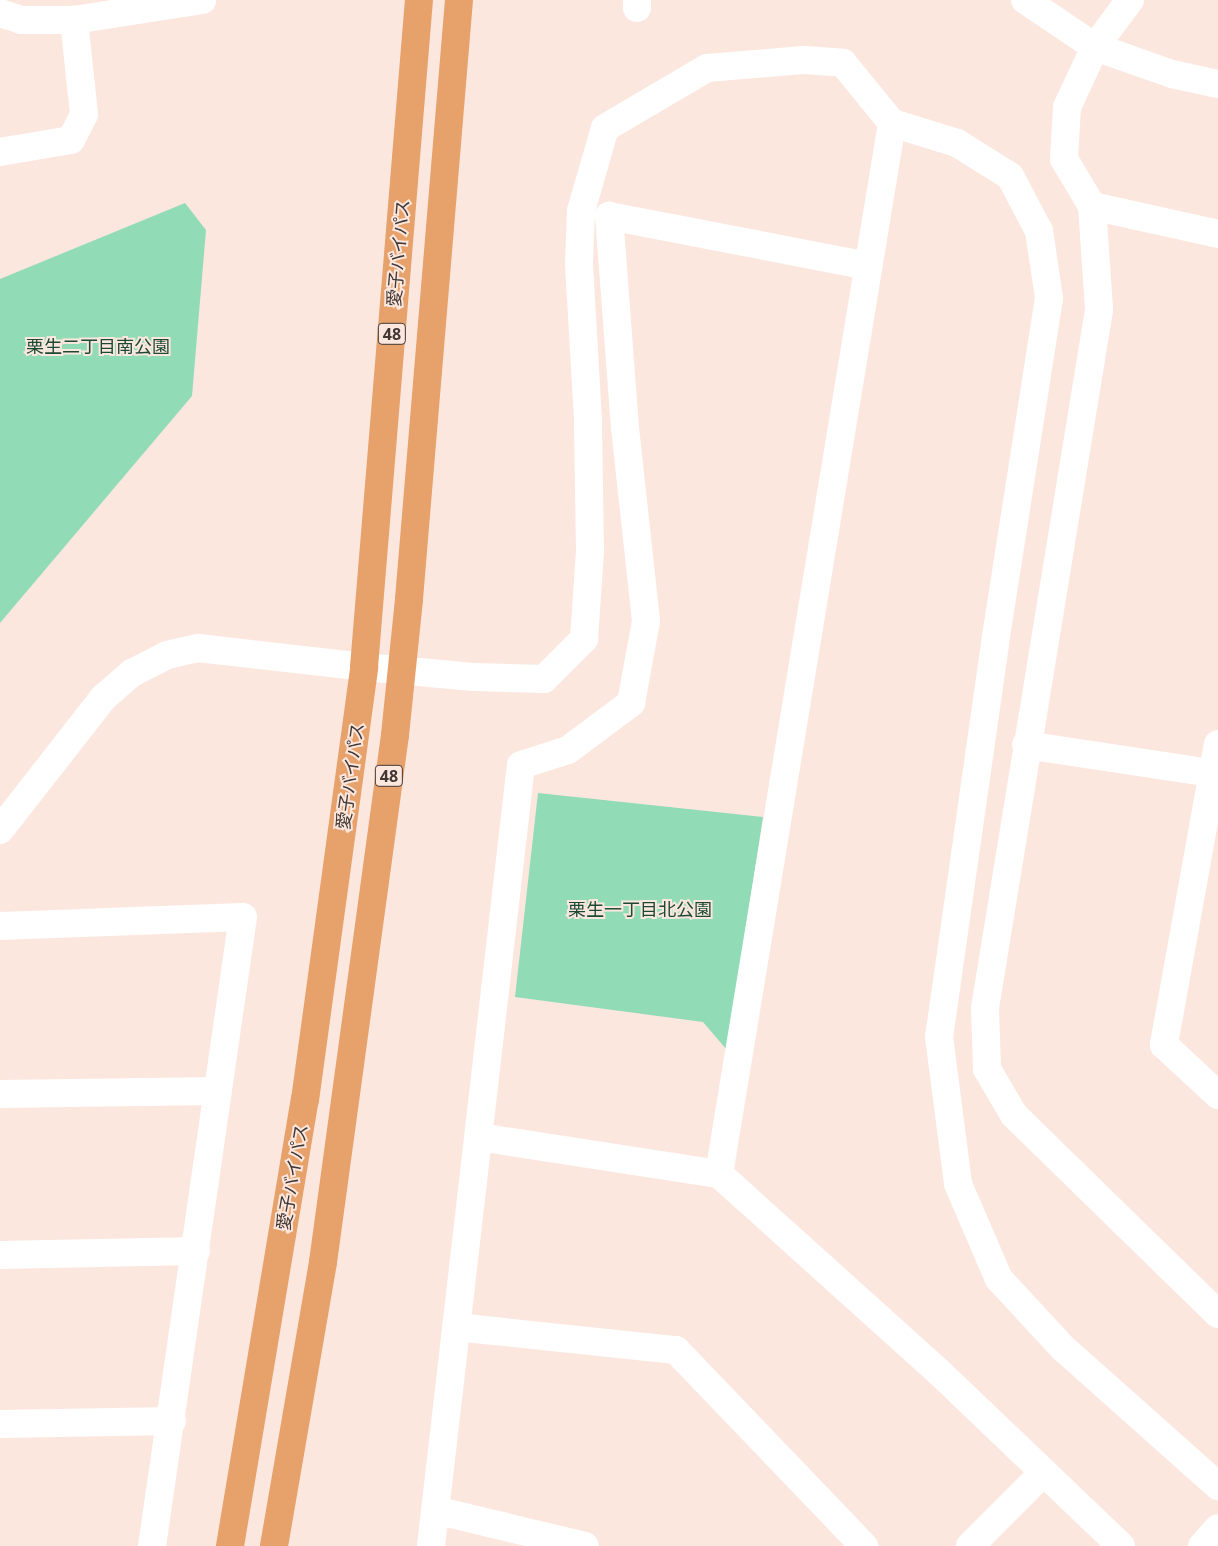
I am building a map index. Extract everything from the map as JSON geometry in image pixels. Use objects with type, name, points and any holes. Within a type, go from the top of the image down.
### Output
[{"type":"highway","name":"愛子バイパス","points":[[230,1546],[305,1100],[364,667],[419,0]]},
{"type":"highway","name":"48","points":[[274,1546],[323,1262],[402,670],[459,0]]},
{"type":"street","points":[[0,14],[22,20],[74,20],[202,0]]},
{"type":"street","points":[[1025,0],[1096,47],[1172,74],[1218,84]]},
{"type":"street","points":[[1130,0],[1096,47],[1067,107],[1064,159],[1092,206],[1100,310],[1026,745],[986,1008],[987,1069],[1014,1115],[1218,1314]]},
{"type":"street","points":[[0,152],[71,140],[84,114],[74,20]]},
{"type":"street","points":[[0,830],[103,698],[132,673],[167,655],[198,648],[364,667],[544,678],[584,639],[590,551],[589,439],[579,262],[581,211],[605,128],[707,68],[804,60],[843,63],[892,123],[957,143],[1010,176],[1040,232],[1049,298],[995,644],[940,1037],[958,1184],[999,1279],[1063,1348],[1218,1486]]},
{"type":"street","points":[[719,1174],[892,123]]},
{"type":"street","points":[[1092,206],[1218,234]]},
{"type":"street","points":[[431,1546],[521,765],[568,750],[631,703],[646,621],[624,428],[609,216],[868,266]]},
{"type":"street","points":[[1218,744],[1216,773],[1164,1045],[1218,1095]]},
{"type":"street","points":[[1026,745],[1216,773]]},
{"type":"street","points":[[0,926],[243,917],[172,1421],[152,1546]]},
{"type":"street","points":[[0,1094],[217,1091]]},
{"type":"street","points":[[479,1137],[719,1174],[941,1374],[1121,1546]]},
{"type":"street","points":[[0,1255],[196,1251]]},
{"type":"street","points":[[456,1327],[676,1350],[864,1546]]},
{"type":"street","points":[[0,1424],[172,1421]]},
{"type":"street","points":[[970,1546],[1043,1473]]},
{"type":"street","points":[[435,1510],[585,1546]]},
{"type":"street","points":[[1202,1546],[1218,1528]]},
{"type":"green space","name":"栗生二丁目南公園","points":[[185,203],[206,230],[192,396],[0,623],[0,279]]},
{"type":"green space","name":"栗生一丁目北公園","points":[[538,793],[763,817],[727,1050],[703,1022],[515,997]]}]
